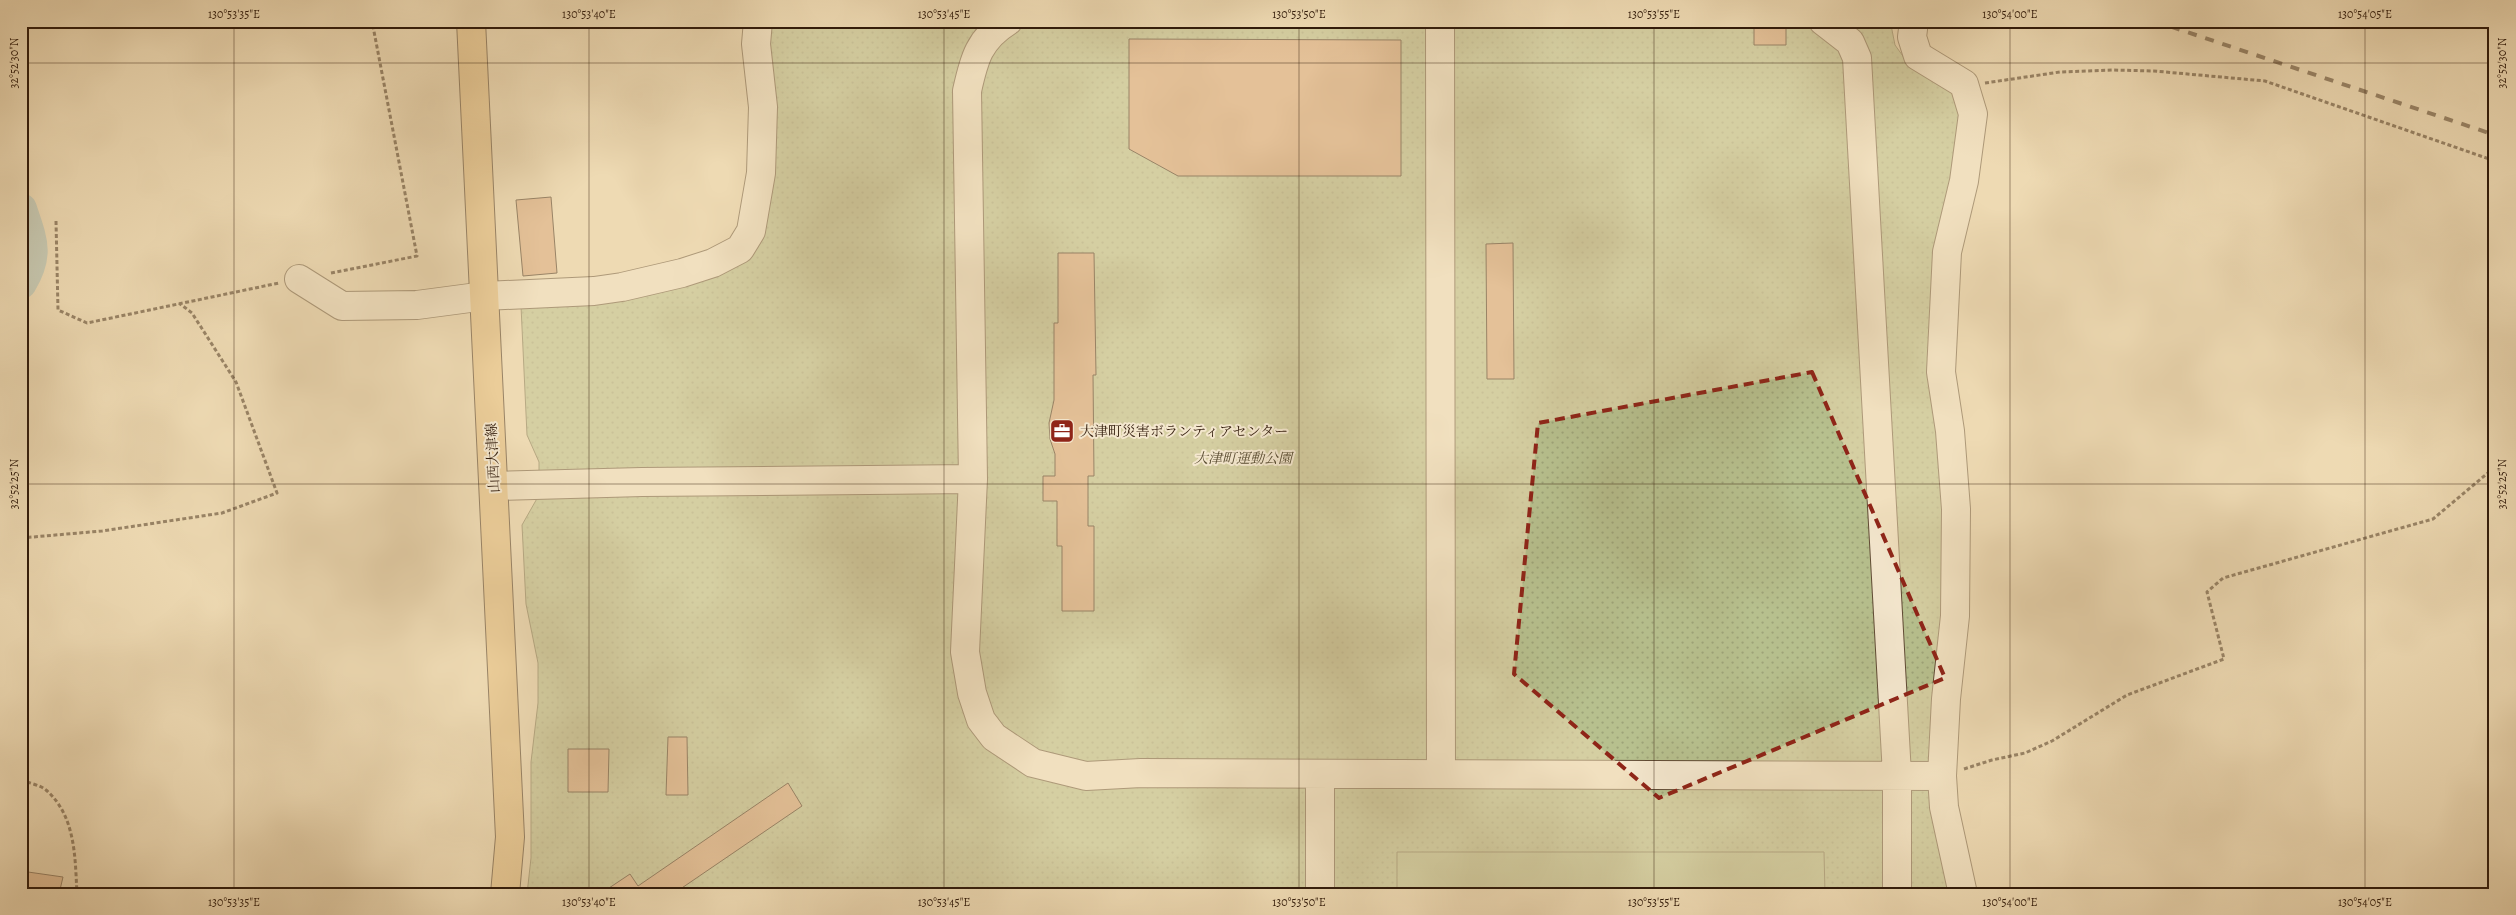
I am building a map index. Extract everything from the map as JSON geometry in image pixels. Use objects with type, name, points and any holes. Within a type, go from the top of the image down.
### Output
[{"type":"main road","name":"山西大津線","points":[[471,21],[510,837],[505,894]]},
{"type":"street","points":[[299,279],[342,306],[417,305],[485,296],[594,291],[622,287],[682,272],[713,262],[740,250],[751,231],[761,172],[763,107],[756,44],[758,21]]},
{"type":"street","points":[[1008,21],[992,31],[973,60],[967,91],[973,479],[965,652],[972,693],[981,720],[994,737],[1033,763],[1086,776],[1140,773],[1942,776]]},
{"type":"street","points":[[1440,21],[1441,773]]},
{"type":"street","points":[[1822,21],[1850,42],[1857,58],[1897,775],[1897,894]]},
{"type":"street","points":[[1914,21],[1912,37],[1918,56],[1964,84],[1973,114],[1964,181],[1947,252],[1942,315],[1941,372],[1950,431],[1956,509],[1955,616],[1946,699],[1942,776],[1944,807],[1963,894]]},
{"type":"street","points":[[494,486],[642,482],[973,479]]},
{"type":"street","points":[[1320,775],[1320,894]]},
{"type":"path","points":[[56,221],[58,310],[87,323],[417,256],[372,21]]},
{"type":"path","points":[[1964,84],[2000,82],[2060,72],[2113,70],[2154,71],[2265,81],[2495,161]]},
{"type":"path","points":[[21,538],[102,531],[222,513],[277,493],[236,382],[192,313],[179,303]]},
{"type":"path","points":[[1942,776],[1992,760],[2025,753],[2052,741],[2127,695],[2224,659],[2207,592],[2223,578],[2433,519],[2495,467]]},
{"type":"path","points":[[21,780],[45,789],[63,809],[74,844],[77,894]]},
{"type":"path","points":[[2113,894],[2125,892],[2187,892],[2192,894]]},
{"type":"highlighted area","points":[[1812,372],[1945,678],[1659,798],[1514,674],[1538,423]]},
{"type":"green space","name":"大津町運動公園","points":[[777,21],[1885,21],[1891,25],[1895,45],[1905,59],[1959,96],[1965,133],[1946,446],[1956,894],[527,894],[531,858],[531,762],[538,703],[538,663],[526,604],[522,525],[539,495],[539,462],[527,435],[521,306],[650,295],[713,275],[769,186],[776,121],[768,68],[768,32]]},
{"type":"green space","points":[[1397,852],[1824,852],[1825,894],[1397,894]]},
{"type":"building","points":[[1754,21],[1786,21],[1786,45],[1754,45]]},
{"type":"building","points":[[1129,39],[1401,40],[1401,176],[1178,176],[1129,149]]},
{"type":"building","points":[[551,197],[557,273],[523,276],[516,200]]},
{"type":"building","points":[[1513,243],[1514,379],[1487,379],[1486,244]]},
{"type":"building","points":[[1058,253],[1094,253],[1096,375],[1093,375],[1094,476],[1088,476],[1088,526],[1094,526],[1094,611],[1062,611],[1062,546],[1057,546],[1057,501],[1043,501],[1043,476],[1055,476],[1055,454],[1050,439],[1049,423],[1054,400],[1054,323],[1058,323]]},
{"type":"building","points":[[668,737],[687,737],[688,795],[666,795]]},
{"type":"building","points":[[568,749],[609,749],[608,792],[568,792]]},
{"type":"building","points":[[788,783],[802,806],[673,894],[600,894],[630,874],[638,886]]},
{"type":"building","points":[[21,871],[63,877],[59,894],[21,894]]},
{"type":"waterway","points":[[21,209],[32,246],[30,263],[21,283]]},
{"type":"railway","points":[[2154,21],[2495,135]]},
{"type":"place","name":"大津町災害ボランティアセンター","points":[[1062,431]]}]
